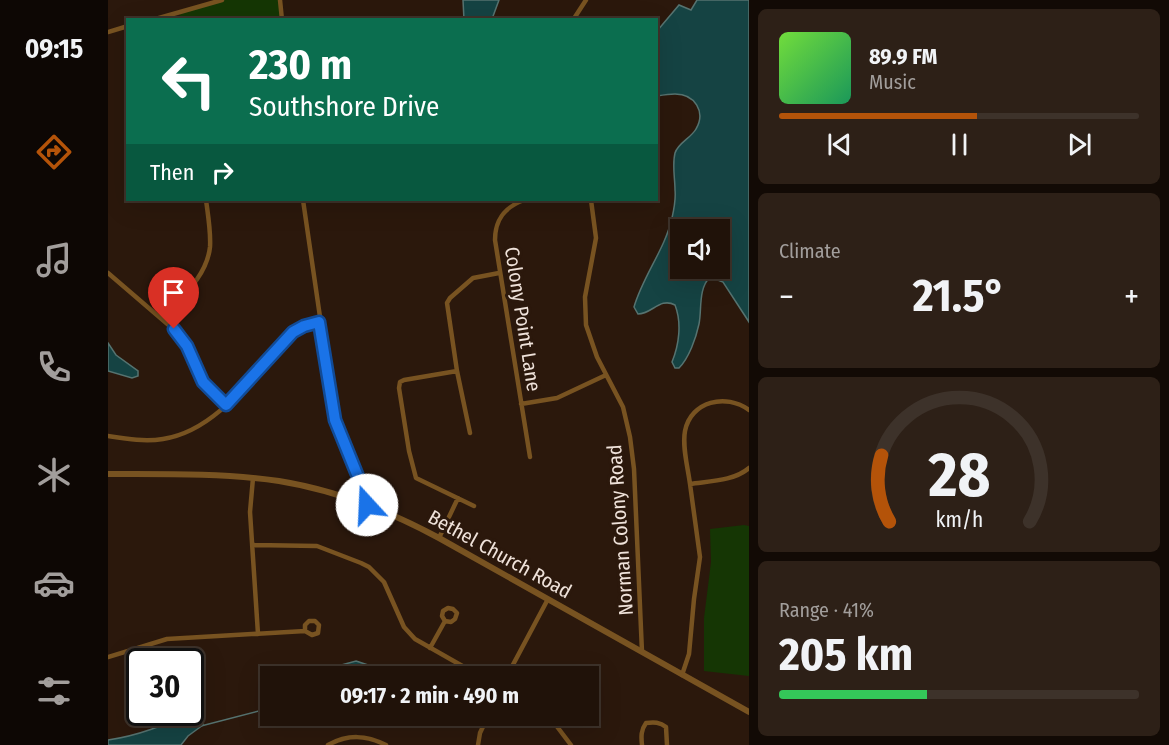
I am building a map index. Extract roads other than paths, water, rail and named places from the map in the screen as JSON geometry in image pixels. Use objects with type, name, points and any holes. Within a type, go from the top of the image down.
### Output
[{"type":"street","points":[[159,18],[222,0]]},
{"type":"street","points":[[280,0],[282,18]]},
{"type":"street","points":[[574,18],[586,0]]},
{"type":"street","points":[[179,12],[180,18]]},
{"type":"street","points":[[108,32],[126,27]]},
{"type":"street","points":[[163,319],[195,281],[206,264],[210,237],[206,201]]},
{"type":"street","points":[[303,201],[335,420],[365,494],[367,505]]},
{"type":"street","name":"Colony Point Lane","points":[[522,201],[506,210],[497,221],[495,240],[530,457]]},
{"type":"street","name":"Norman Colony Road","points":[[591,201],[595,221],[595,246],[586,287],[586,325],[592,345],[623,407],[633,454],[642,652]]},
{"type":"street","points":[[108,273],[163,319],[183,339],[203,382],[226,405]]},
{"type":"street","points":[[470,433],[457,371],[447,303],[473,278],[499,273]]},
{"type":"street","points":[[108,436],[142,440],[176,436],[208,421],[226,405],[293,332],[319,322]]},
{"type":"street","points":[[457,371],[404,380],[400,382],[399,388],[409,451],[416,478],[474,506]]},
{"type":"street","points":[[521,404],[557,398],[606,375]]},
{"type":"street","points":[[682,675],[689,654],[693,599],[700,557],[684,434],[692,416],[703,406],[721,400],[733,402],[749,410]]},
{"type":"street","points":[[690,484],[729,478],[749,468]]},
{"type":"street","name":"Bethel Church Road","points":[[108,474],[254,478],[299,485],[367,505],[439,538],[749,712]]},
{"type":"street","points":[[254,478],[250,512],[258,634]]},
{"type":"street","points":[[439,538],[458,498]]},
{"type":"street","points":[[252,545],[309,545],[361,563],[384,582],[404,627],[415,639],[462,666]]},
{"type":"street","points":[[512,666],[548,600]]},
{"type":"street","points":[[430,648],[445,621]]},
{"type":"street","points":[[108,657],[167,639],[305,631]]},
{"type":"street","points":[[642,745],[643,726],[654,722],[662,723],[666,727],[667,745]]},
{"type":"street","points":[[478,745],[485,726]]},
{"type":"street","points":[[558,726],[571,745]]},
{"type":"street","points":[[328,745],[342,739],[361,737],[386,745]]},
{"type":"water","points":[[463,0],[499,0],[492,18],[464,18]]},
{"type":"water","points":[[697,0],[749,0],[749,322],[723,282],[715,279],[730,279],[730,219],[672,219],[675,197],[675,153],[696,129],[700,116],[697,105],[688,97],[675,94],[658,96],[658,30],[679,5],[691,10]]},
{"type":"water","points":[[670,225],[670,279],[708,279],[702,293],[699,324],[694,341],[679,368],[675,368],[672,362],[678,341],[679,326],[675,305],[660,304],[638,314],[634,307]]},
{"type":"water","points":[[108,343],[116,355],[138,371],[138,376],[132,378],[108,371]]},
{"type":"water","points":[[356,661],[371,666],[338,666]]},
{"type":"water","points":[[159,726],[202,726],[188,736],[181,745],[108,745],[108,740]]},
{"type":"waterway","points":[[204,725],[260,711]]}]
